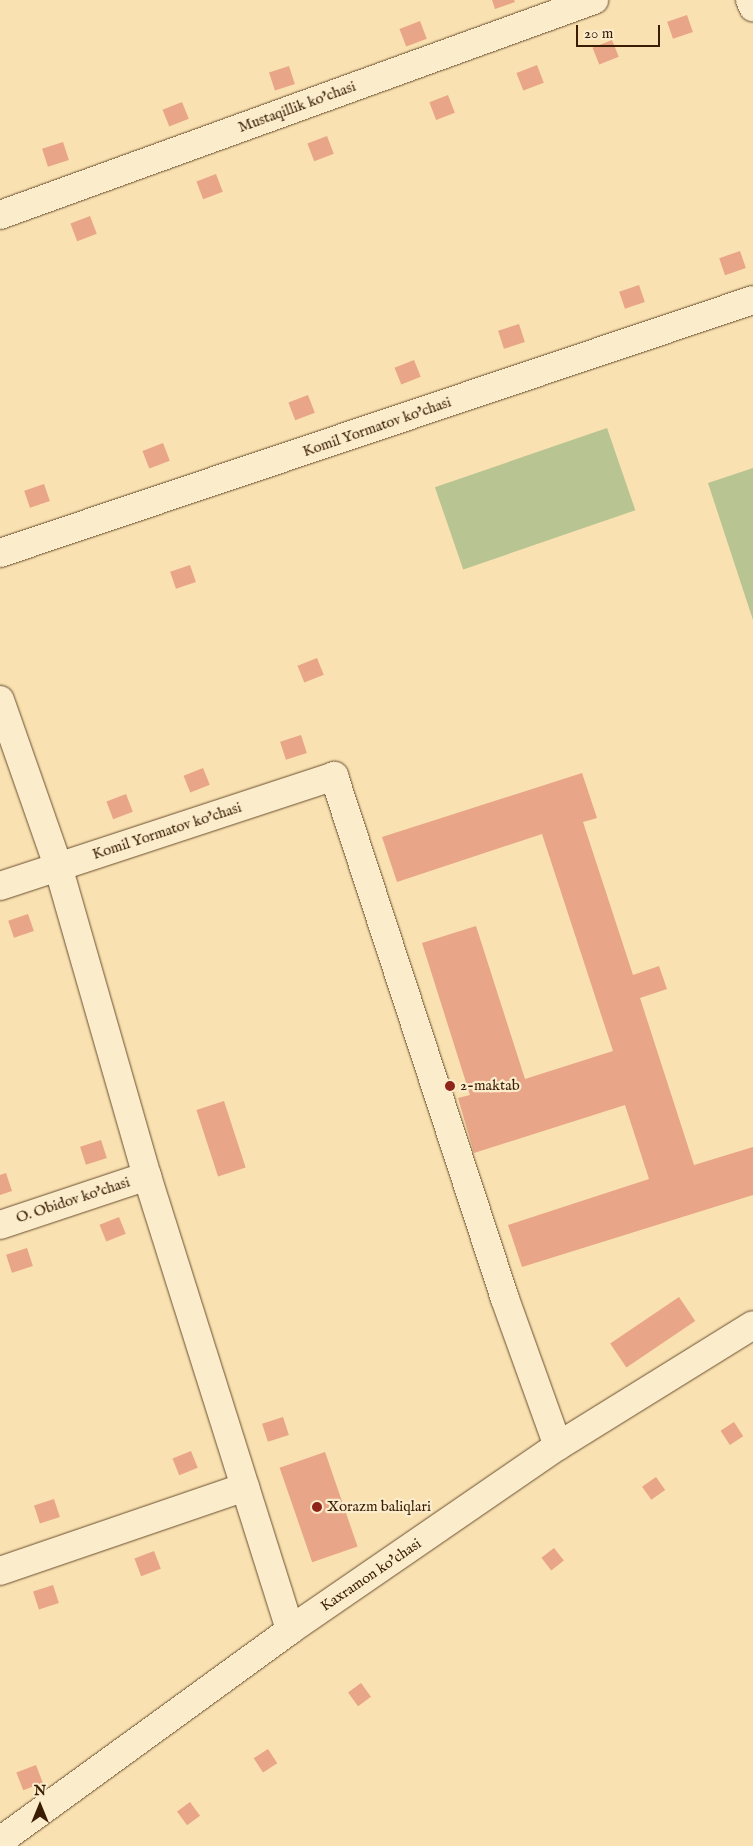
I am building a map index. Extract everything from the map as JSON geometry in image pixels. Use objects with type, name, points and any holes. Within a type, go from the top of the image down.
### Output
[{"type":"street","name":"Mustaqillik ko'chasi","points":[[0,215],[594,0]]},
{"type":"street","points":[[750,0],[753,8]]},
{"type":"street","name":"Komil Yormatov ko'chasi","points":[[0,553],[753,300]]},
{"type":"street","points":[[0,700],[58,866],[147,1176],[290,1630]]},
{"type":"street","name":"Komil Yormatov ko'chasi","points":[[0,886],[334,776],[505,1300],[558,1446]]},
{"type":"street","name":"O. Obidov ko'chasi","points":[[0,1225],[147,1176]]},
{"type":"street","name":"Kaxramon ko'chasi","points":[[0,1842],[290,1630],[558,1446],[753,1325]]},
{"type":"street","points":[[0,1571],[244,1487]]},
{"type":"green space","points":[[607,428],[635,510],[463,570],[435,487]]},
{"type":"green space","points":[[753,468],[753,620],[708,483]]},
{"type":"building","points":[[492,0],[514,0],[515,2],[495,9]]},
{"type":"building","points":[[687,15],[693,32],[673,39],[667,22]]},
{"type":"building","points":[[420,21],[427,39],[406,47],[399,29]]},
{"type":"building","points":[[612,40],[619,57],[599,65],[593,48]]},
{"type":"building","points":[[537,65],[544,83],[523,91],[516,73]]},
{"type":"building","points":[[289,66],[295,84],[275,91],[269,72]]},
{"type":"building","points":[[448,95],[455,113],[436,120],[429,102]]},
{"type":"building","points":[[182,102],[189,119],[169,127],[163,110]]},
{"type":"building","points":[[327,136],[334,154],[314,161],[307,144]]},
{"type":"building","points":[[63,142],[69,160],[48,167],[42,149]]},
{"type":"building","points":[[216,174],[223,192],[203,199],[196,182]]},
{"type":"building","points":[[90,216],[97,234],[77,241],[70,224]]},
{"type":"building","points":[[740,251],[746,268],[725,275],[719,258]]},
{"type":"building","points":[[639,285],[645,302],[625,309],[619,292]]},
{"type":"building","points":[[519,324],[525,342],[504,349],[498,331]]},
{"type":"building","points":[[414,360],[421,377],[401,385],[395,368]]},
{"type":"building","points":[[308,395],[315,413],[295,420],[288,403]]},
{"type":"building","points":[[163,443],[170,461],[149,469],[142,451]]},
{"type":"building","points":[[44,484],[50,501],[30,508],[24,491]]},
{"type":"building","points":[[190,565],[196,582],[176,589],[170,572]]},
{"type":"building","points":[[317,658],[324,675],[304,683],[298,666]]},
{"type":"building","points":[[301,735],[307,753],[286,760],[280,742]]},
{"type":"building","points":[[203,768],[210,785],[190,793],[184,776]]},
{"type":"building","points":[[582,773],[597,818],[583,822],[633,975],[659,966],[667,989],[640,998],[694,1165],[753,1147],[753,1195],[522,1267],[508,1225],[649,1179],[625,1105],[474,1153],[458,1098],[470,1095],[422,943],[476,926],[525,1079],[613,1051],[542,834],[397,882],[382,837]]},
{"type":"building","points":[[126,794],[133,812],[113,819],[106,802]]},
{"type":"building","points":[[28,914],[34,931],[14,938],[8,921]]},
{"type":"building","points":[[224,1101],[246,1168],[218,1177],[196,1110]]},
{"type":"building","points":[[101,1140],[107,1158],[86,1165],[80,1147]]},
{"type":"building","points":[[6,1173],[12,1191],[0,1195],[0,1175]]},
{"type":"building","points":[[119,1217],[126,1234],[106,1242],[100,1225]]},
{"type":"building","points":[[27,1248],[33,1266],[12,1273],[6,1255]]},
{"type":"building","points":[[679,1297],[695,1321],[626,1367],[610,1343]]},
{"type":"building","points":[[283,1417],[289,1435],[268,1442],[262,1424]]},
{"type":"building","points":[[734,1422],[743,1436],[730,1445],[721,1431]]},
{"type":"building","points":[[191,1451],[198,1468],[179,1475],[172,1458]]},
{"type":"building","name":"Xorazm baliqlari","points":[[325,1452],[358,1547],[312,1562],[280,1468]]},
{"type":"building","points":[[656,1477],[665,1490],[651,1500],[642,1487]]},
{"type":"building","points":[[54,1499],[60,1517],[40,1524],[34,1505]]},
{"type":"building","points":[[554,1548],[564,1561],[551,1570],[541,1558]]},
{"type":"building","points":[[154,1551],[161,1569],[141,1576],[134,1559]]},
{"type":"building","points":[[53,1585],[59,1603],[39,1610],[33,1591]]},
{"type":"building","points":[[361,1683],[371,1697],[358,1706],[348,1692]]},
{"type":"building","points":[[268,1749],[277,1763],[263,1773],[254,1758]]},
{"type":"building","points":[[36,1765],[43,1783],[23,1790],[16,1773]]},
{"type":"building","points":[[190,1802],[200,1816],[187,1825],[177,1811]]},
{"type":"place","name":"2-maktab","points":[[450,1086]]},
{"type":"place","name":"Xorazm baliqlari","points":[[317,1507]]}]
